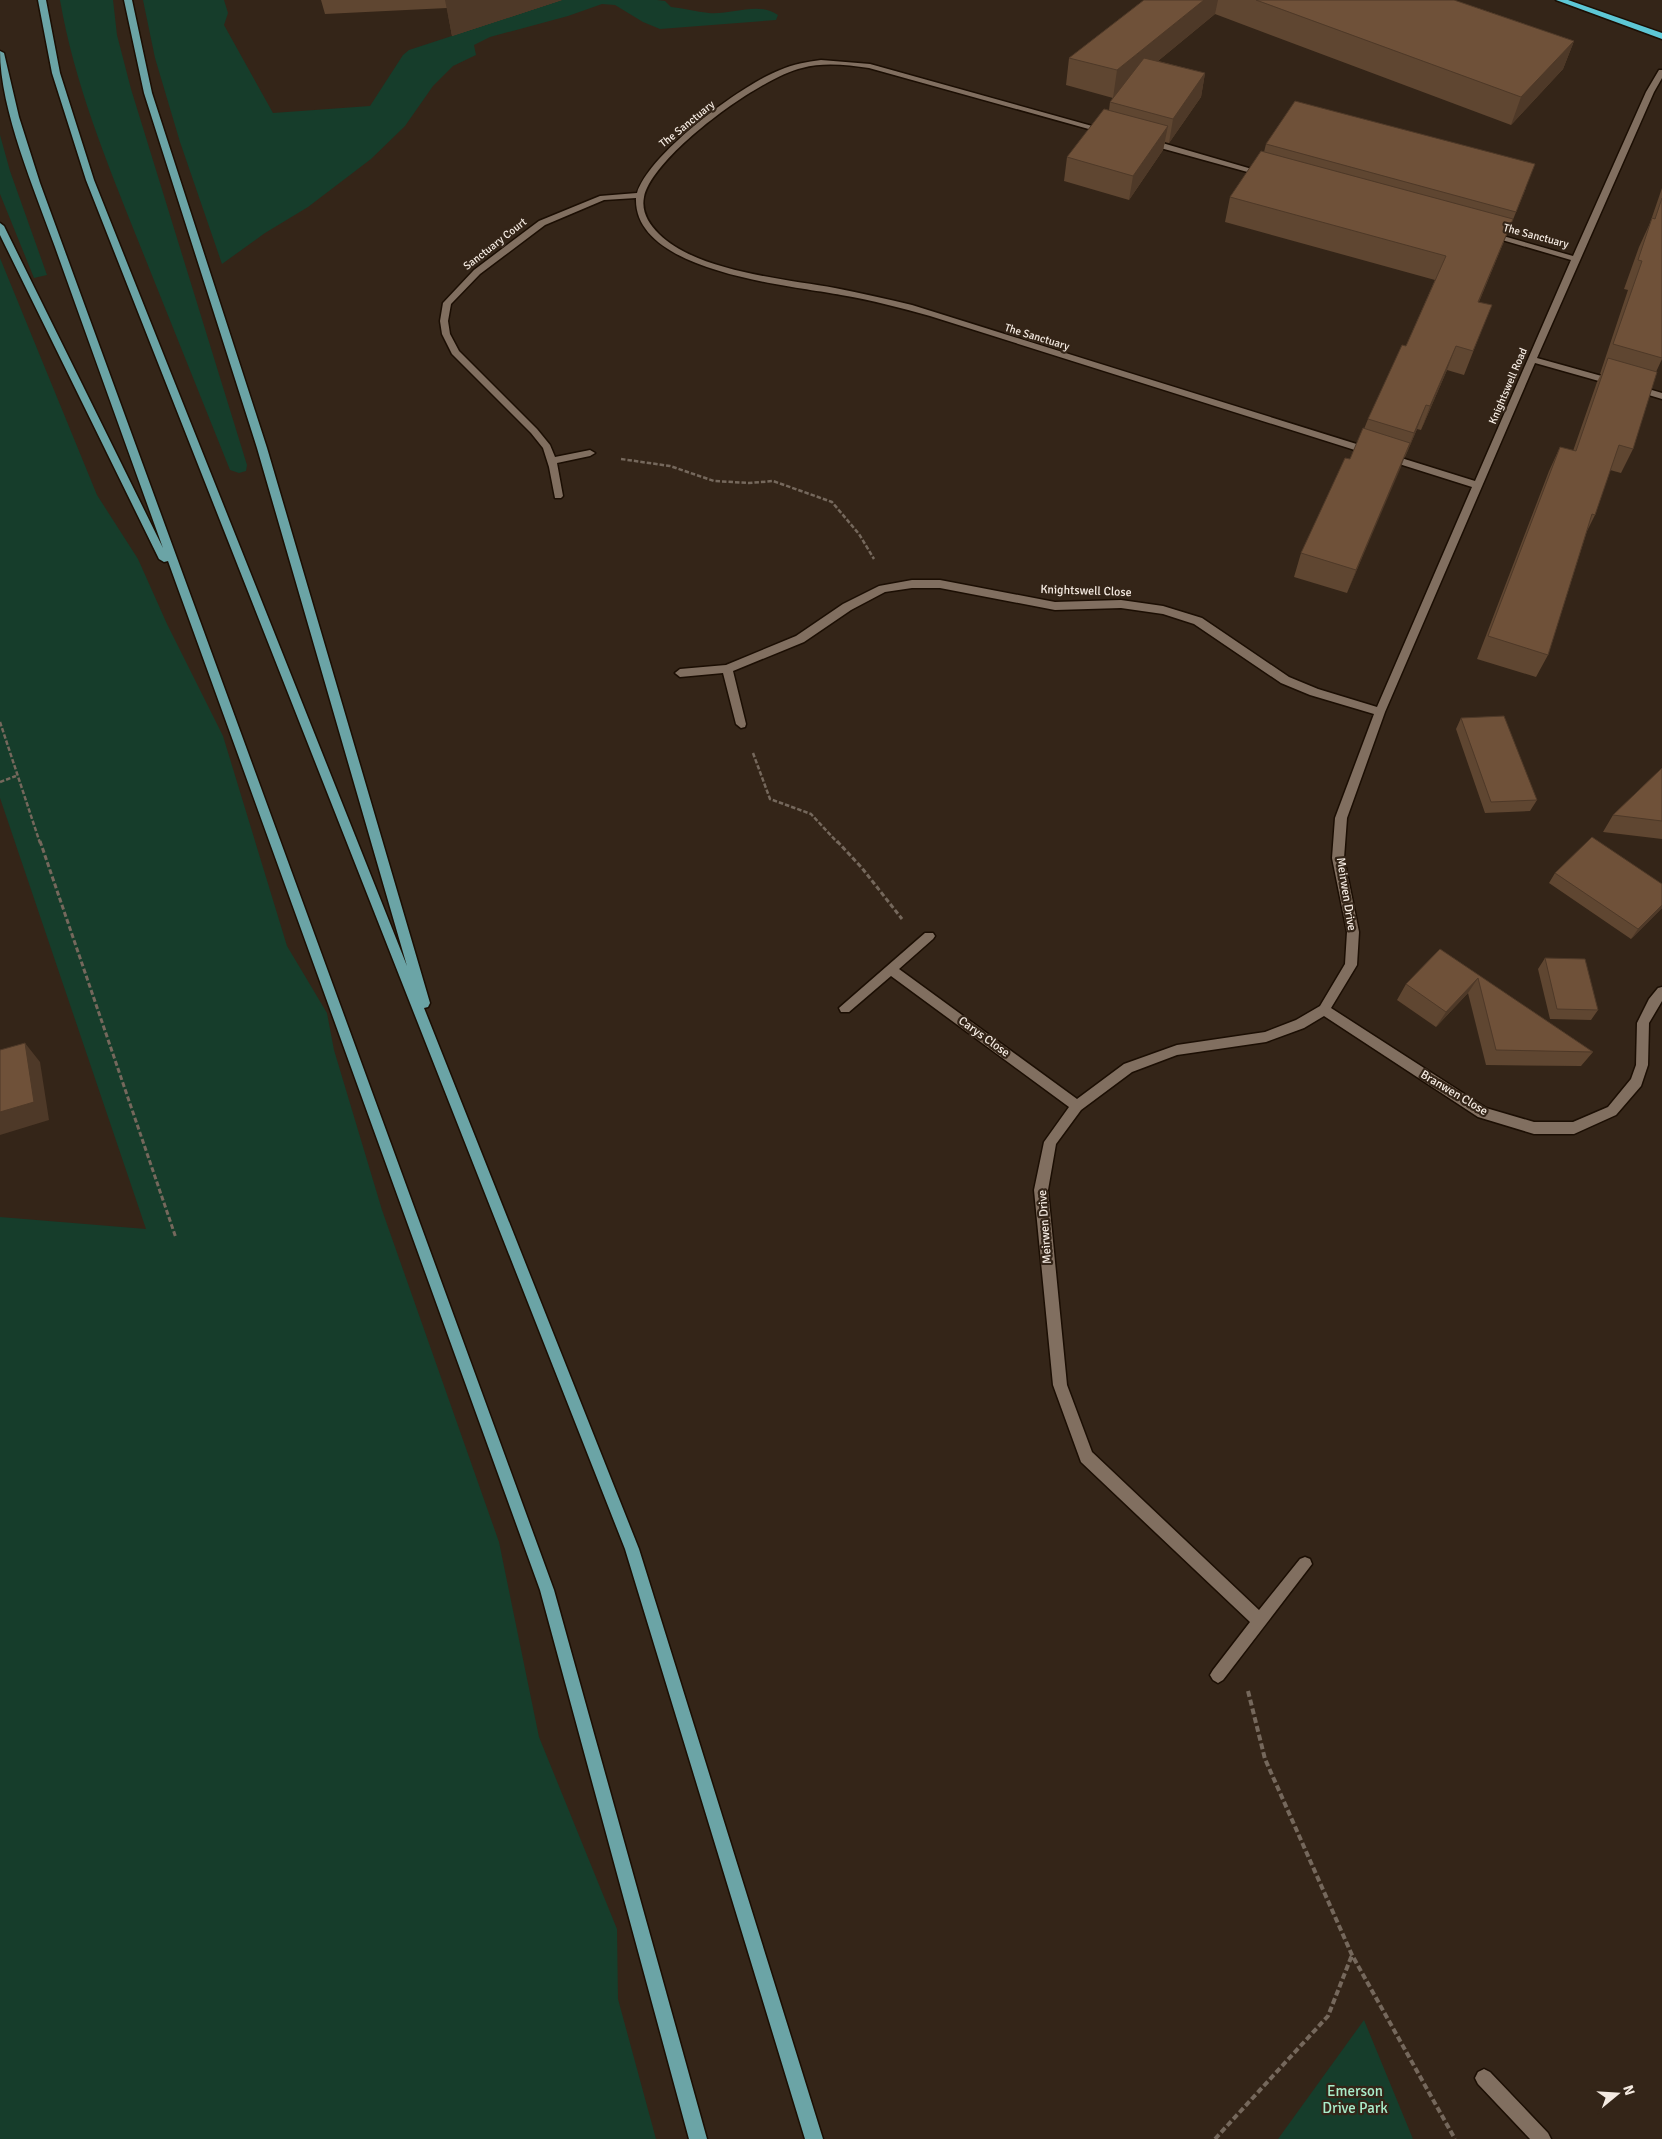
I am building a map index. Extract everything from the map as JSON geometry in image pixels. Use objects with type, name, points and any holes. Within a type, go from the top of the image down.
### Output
[{"type":"highway","points":[[1560,0],[1662,36]]},
{"type":"main road","points":[[42,0],[56,73],[90,180],[632,1549],[814,2139]]},
{"type":"main road","points":[[128,0],[132,26],[148,93],[262,448],[446,1077]]},
{"type":"main road","points":[[0,53],[15,117],[36,184],[547,1590],[698,2139]]},
{"type":"main road","points":[[0,226],[192,615]]},
{"type":"street","name":"The Sanctuary","points":[[1118,134],[870,66],[848,62],[822,61],[787,69],[760,81],[665,155],[640,195],[640,213],[649,228],[674,250],[712,264],[885,301],[1478,485]]},
{"type":"street","name":"Knightswell Road","points":[[1380,712],[1646,100],[1662,72]]},
{"type":"street","points":[[1137,139],[1271,176]]},
{"type":"street","name":"Sanctuary Court","points":[[558,496],[552,462],[547,447],[534,431],[455,352],[446,334],[444,321],[448,303],[477,272],[542,223],[603,198],[640,195]]},
{"type":"street","name":"The Sanctuary","points":[[1480,233],[1576,259]]},
{"type":"street","points":[[1532,359],[1662,396]]},
{"type":"street","points":[[552,462],[590,453]]},
{"type":"street","name":"Knightswell Close","points":[[680,674],[727,669],[800,639],[847,607],[890,588],[912,584],[940,584],[1055,606],[1121,604],[1163,610],[1198,621],[1285,680],[1314,692],[1380,712]]},
{"type":"street","points":[[727,669],[741,724]]},
{"type":"street","name":"Meirwen Drive","points":[[1260,1621],[1086,1457],[1060,1384],[1041,1190],[1050,1142],[1077,1106],[1128,1068],[1177,1050],[1266,1037],[1300,1024],[1324,1010],[1351,965],[1353,932],[1338,858],[1341,818],[1380,712]]},
{"type":"street","points":[[845,1008],[925,940]]},
{"type":"street","name":"Carys Close","points":[[891,969],[1077,1106]]},
{"type":"street","name":"Branwen Close","points":[[1324,1010],[1482,1113],[1534,1128],[1574,1128],[1612,1111],[1637,1082],[1642,1065],[1642,1022],[1653,1002],[1662,992]]},
{"type":"street","points":[[1218,1675],[1305,1564]]},
{"type":"street","points":[[1484,2078],[1542,2139]]},
{"type":"path","points":[[590,453],[670,466],[714,481],[749,483],[772,481],[832,502],[859,534],[890,588]]},
{"type":"path","points":[[0,722],[16,776],[176,1238]]},
{"type":"path","points":[[741,724],[770,798],[811,814],[862,868],[925,940]]},
{"type":"path","points":[[0,782],[16,776]]},
{"type":"path","points":[[1238,1649],[1265,1759],[1352,1955],[1455,2139]]},
{"type":"path","points":[[1215,2139],[1328,2016],[1352,1955]]},
{"type":"green space","points":[[60,0],[113,0],[117,35],[131,89],[247,465],[246,471],[239,473],[230,470],[125,209],[82,91]]},
{"type":"green space","points":[[143,0],[224,0],[228,13],[224,25],[273,113],[370,106],[403,55],[409,50],[562,0],[657,0],[665,1],[671,7],[704,12],[718,13],[762,9],[778,15],[776,20],[660,29],[643,22],[615,5],[602,4],[568,16],[490,37],[474,45],[476,55],[453,66],[433,86],[405,126],[371,159],[308,207],[265,233],[222,264],[180,142],[155,58]]},
{"type":"green space","points":[[0,135],[10,171],[47,275],[34,278],[0,194]]},
{"type":"green space","points":[[0,258],[97,495],[138,559],[167,624],[223,736],[287,946],[327,1013],[334,1050],[382,1210],[499,1542],[539,1737],[617,1929],[618,1999],[656,2139],[0,2139],[0,1217],[146,1229],[0,798]]},
{"type":"green space","name":"Emerson Drive Park","points":[[1364,2020],[1413,2139],[1278,2139]]},
{"type":"building","points":[[1144,0],[1204,0],[1117,70],[1069,58]]},
{"type":"building","points":[[1256,0],[1454,0],[1574,41],[1521,97]]},
{"type":"building","points":[[1144,58],[1205,73],[1173,119],[1110,102]]},
{"type":"building","points":[[1295,101],[1535,164],[1516,212],[1266,144]]},
{"type":"building","points":[[1104,109],[1168,126],[1133,176],[1067,157]]},
{"type":"building","points":[[1261,151],[1513,219],[1478,302],[1492,305],[1473,351],[1456,346],[1430,406],[1426,405],[1414,433],[1368,419],[1402,345],[1406,346],[1446,256],[1230,197]]},
{"type":"building","points":[[1662,198],[1662,358],[1613,344],[1642,261],[1638,260],[1652,218],[1655,219]]},
{"type":"building","points":[[1608,358],[1657,372],[1633,449],[1619,445],[1595,515],[1592,514],[1548,655],[1488,636],[1560,447],[1576,451]]},
{"type":"building","points":[[1363,428],[1410,443],[1356,570],[1301,553],[1345,458],[1350,459]]},
{"type":"building","points":[[1504,716],[1537,800],[1491,802],[1461,718]]},
{"type":"building","points":[[1662,768],[1662,821],[1613,815]]},
{"type":"building","points":[[1592,837],[1662,884],[1662,905],[1638,929],[1555,873]]},
{"type":"building","points":[[1440,949],[1593,1052],[1496,1050],[1478,978],[1446,1012],[1406,984]]},
{"type":"building","points":[[1545,958],[1585,959],[1598,1010],[1557,1009]]},
{"type":"building","points":[[25,1043],[34,1102],[0,1112],[0,1050]]}]
